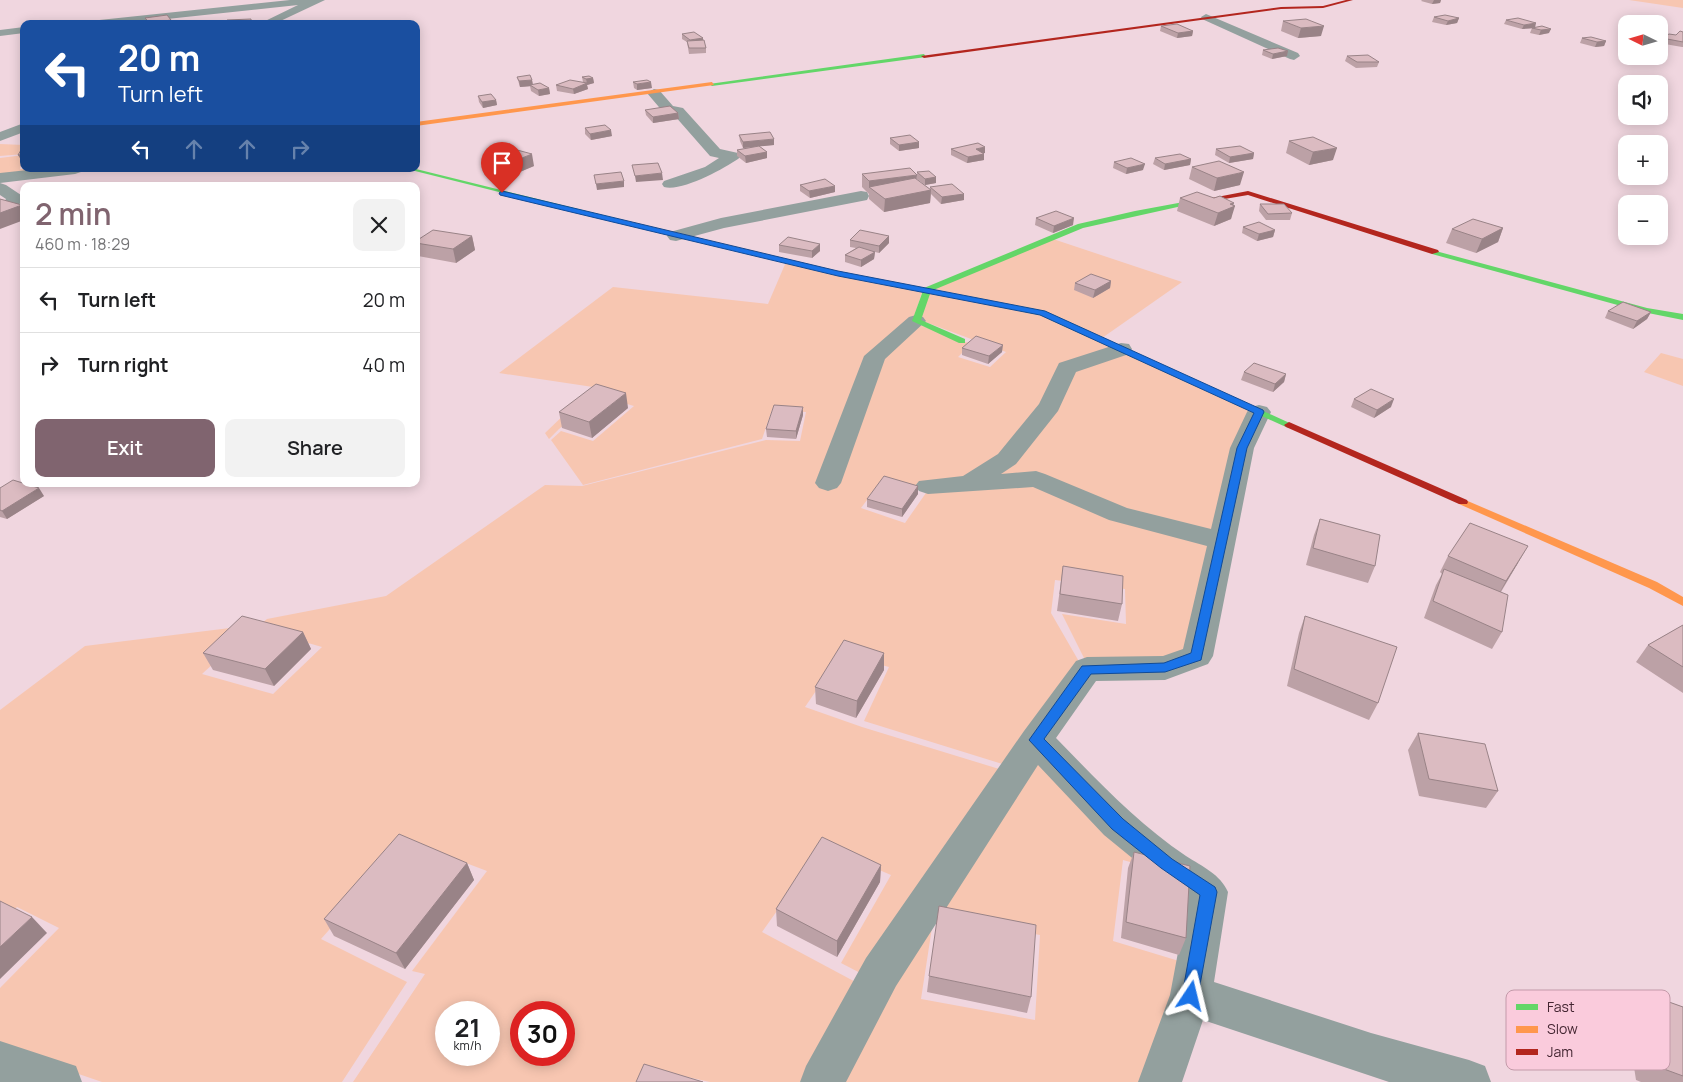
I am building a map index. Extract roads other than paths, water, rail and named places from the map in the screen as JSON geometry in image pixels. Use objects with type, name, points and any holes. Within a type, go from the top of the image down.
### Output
[{"type":"street","points":[[150,20],[320,0],[273,20]]},
{"type":"street","points":[[420,123],[1206,17],[1281,8],[1323,7],[1351,0]]},
{"type":"street","points":[[1206,17],[1294,56]]},
{"type":"street","points":[[0,33],[20,30]]},
{"type":"street","points":[[654,93],[669,110],[678,111],[714,153],[733,156],[711,170],[670,184]]},
{"type":"street","points":[[0,137],[20,129]]},
{"type":"street","points":[[1,181],[56,172]]},
{"type":"street","points":[[420,172],[676,236],[838,273],[1042,313],[1259,412],[1653,586],[1683,602]]},
{"type":"street","points":[[1,181],[16,198],[7,210]]},
{"type":"street","points":[[828,483],[875,356],[916,321],[927,290],[1081,226],[1135,213],[1248,193],[1468,262],[1646,310],[1683,317]]},
{"type":"street","points":[[676,236],[721,223],[861,196]]},
{"type":"street","points":[[916,321],[962,341]]},
{"type":"street","points":[[968,483],[1007,459],[1050,406],[1067,368],[1121,349]]},
{"type":"street","points":[[822,1082],[881,972],[1036,740],[1087,670],[1165,668],[1197,656],[1242,448],[1259,412]]},
{"type":"street","points":[[928,486],[1036,479],[1118,514],[1222,541]]},
{"type":"street","points":[[1036,740],[1117,824],[1166,863],[1209,892],[1191,996],[1160,1082]]},
{"type":"street","points":[[1191,996],[1371,1055],[1469,1082]]},
{"type":"street","points":[[0,1063],[60,1082]]}]
